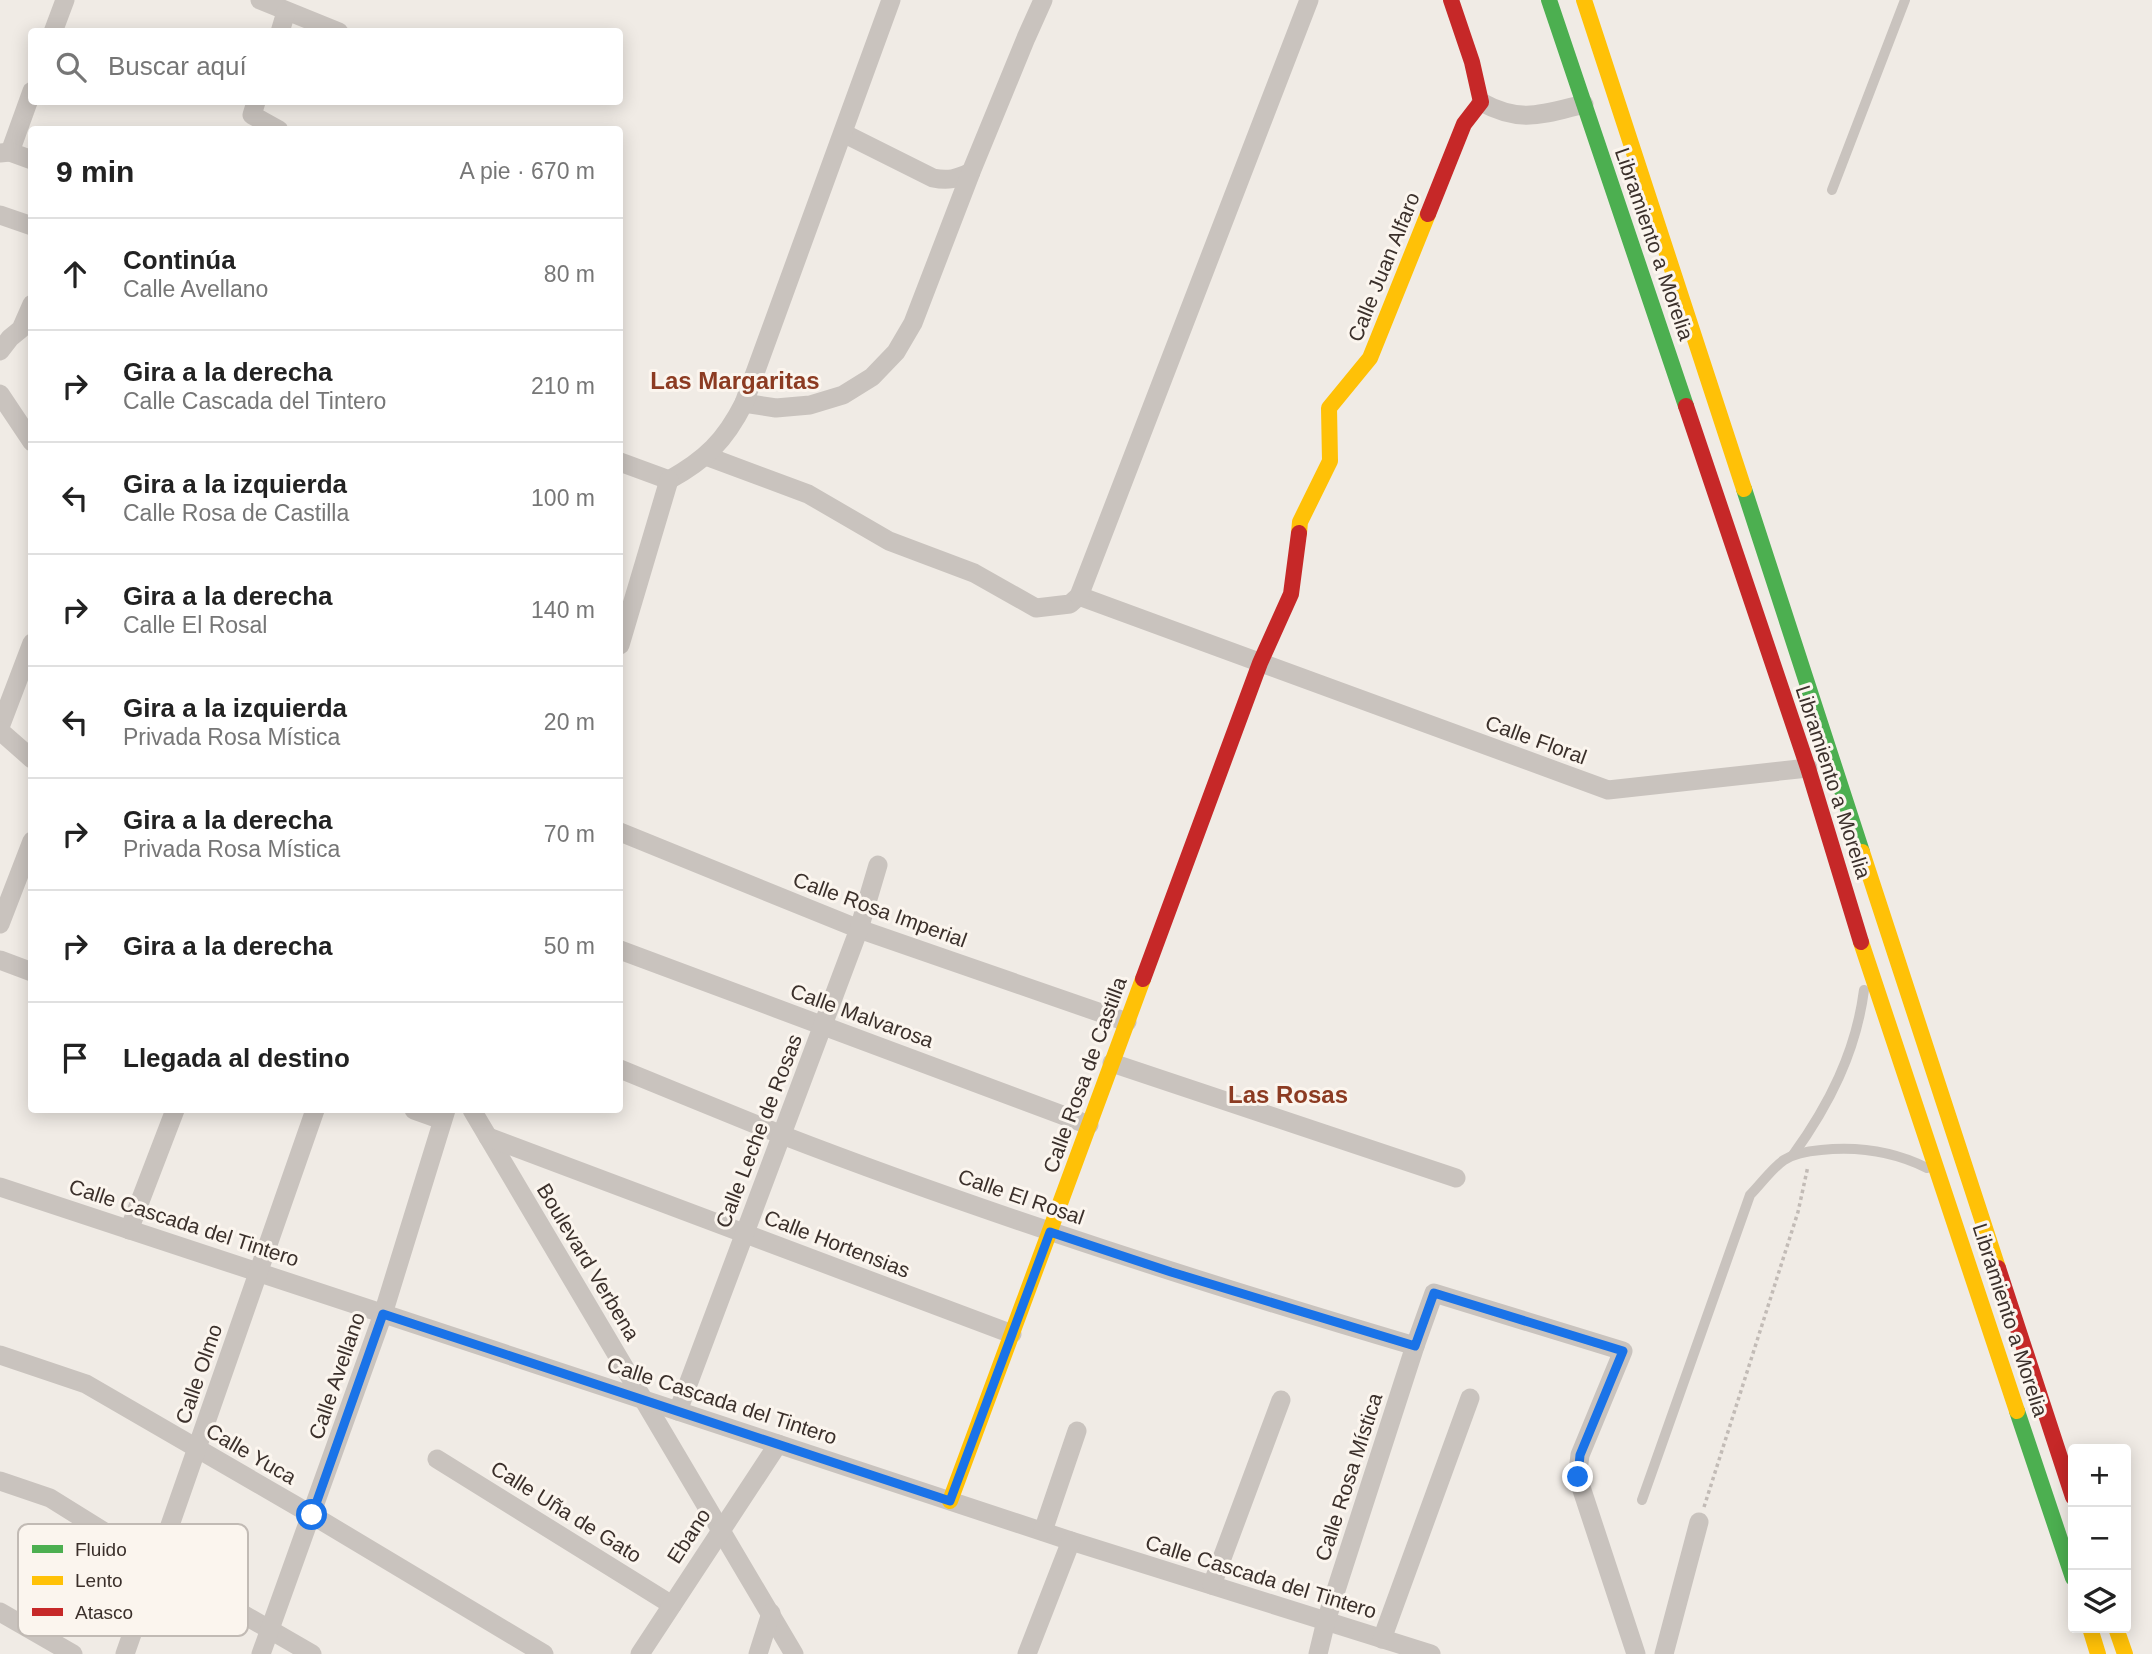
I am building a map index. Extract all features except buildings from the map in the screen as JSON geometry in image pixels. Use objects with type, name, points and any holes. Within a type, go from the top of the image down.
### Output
[{"type":"main road","points":[[1451,0],[1472,62],[1481,102]]},
{"type":"main road","name":"Libramiento a Morelia","points":[[1549,0],[1808,768],[1867,962],[2070,1570]]},
{"type":"main road","name":"Libramiento a Morelia","points":[[1584,0],[2068,1482]]},
{"type":"main road","name":"Calle Juan Alfaro","points":[[1260,663],[1291,594],[1300,522],[1330,461],[1329,408],[1370,358],[1464,124],[1481,102]]},
{"type":"main road","name":"Calle Rosa de Castilla","points":[[950,1501],[1260,663]]},
{"type":"main road","points":[[2092,1633],[2098,1654]]},
{"type":"main road","points":[[2118,1633],[2125,1654]]},
{"type":"street","points":[[54,28],[65,0]]},
{"type":"street","points":[[260,0],[328,28]]},
{"type":"street","points":[[623,635],[669,480],[706,456],[728,432],[744,403],[891,0]]},
{"type":"street","points":[[744,403],[776,408],[810,405],[843,395],[872,377],[896,352],[913,323],[971,172],[1043,0]]},
{"type":"street","points":[[706,456],[808,494],[889,541],[974,573],[1036,608],[1070,604],[1079,596],[1309,0]]},
{"type":"street","points":[[281,28],[286,12]]},
{"type":"street","points":[[28,100],[5,152],[28,159]]},
{"type":"street","points":[[1481,102],[1497,111],[1516,116],[1535,116],[1584,104]]},
{"type":"street","points":[[255,105],[252,115],[272,126]]},
{"type":"street","points":[[843,134],[933,177],[958,179],[971,172]]},
{"type":"street","points":[[0,215],[28,225]]},
{"type":"street","points":[[0,351],[22,328],[28,314]]},
{"type":"street","points":[[0,397],[28,436]]},
{"type":"street","points":[[623,463],[669,480]]},
{"type":"street","name":"Calle Floral","points":[[1079,596],[1608,790],[1808,768]]},
{"type":"street","points":[[28,654],[0,729],[28,755]]},
{"type":"street","name":"Calle Rosa Imperial","points":[[623,833],[859,929],[1127,1022]]},
{"type":"street","points":[[0,923],[28,851]]},
{"type":"street","name":"Calle Leche de Rosas","points":[[678,1410],[859,929],[878,865]]},
{"type":"street","name":"Calle Malvarosa","points":[[623,951],[1089,1125]]},
{"type":"street","points":[[0,960],[28,970]]},
{"type":"street","points":[[1112,1063],[1456,1178]]},
{"type":"street","name":"Calle El Rosal","points":[[623,1070],[781,1135],[1050,1232],[1171,1272],[1415,1346]]},
{"type":"street","points":[[129,1230],[174,1113]]},
{"type":"street","name":"Calle Olmo","points":[[170,1524],[314,1113]]},
{"type":"street","name":"Boulevard Verbena","points":[[474,1113],[794,1654]]},
{"type":"street","name":"Calle Avellano","points":[[261,1654],[383,1314],[444,1115]]},
{"type":"street","name":"Calle Hortensias","points":[[488,1138],[1012,1334]]},
{"type":"street","name":"Calle Cascada del Tintero","points":[[0,1187],[1071,1541],[1431,1654]]},
{"type":"street","name":"Calle Rosa Mística","points":[[1318,1654],[1325,1621],[1434,1293],[1623,1351],[1580,1455],[1578,1471],[1636,1654]]},
{"type":"street","name":"Calle Yuca","points":[[0,1355],[86,1384],[544,1654]]},
{"type":"street","points":[[1382,1639],[1470,1398]]},
{"type":"street","points":[[1212,1585],[1281,1400]]},
{"type":"street","points":[[1043,1531],[1077,1431]]},
{"type":"street","name":"Ebano","points":[[640,1654],[778,1444]]},
{"type":"street","name":"Calle Uña de Gato","points":[[437,1459],[672,1605]]},
{"type":"street","points":[[0,1481],[50,1498],[92,1524]]},
{"type":"street","points":[[1664,1654],[1699,1522]]},
{"type":"street","points":[[1027,1654],[1071,1541]]},
{"type":"street","points":[[758,1654],[771,1613]]},
{"type":"street","points":[[248,1617],[312,1654]]},
{"type":"street","points":[[2,1619],[18,1627]]},
{"type":"street","points":[[36,1636],[73,1654]]},
{"type":"street","name":"Calle Olmo","points":[[125,1654],[131,1636]]},
{"type":"lane","points":[[1832,190],[1906,0]]},
{"type":"lane","points":[[1793,1155],[1818,1121],[1852,1045],[1862,1004],[1867,962]]},
{"type":"lane","points":[[1642,1500],[1751,1195],[1782,1161],[1811,1150],[1844,1147],[1878,1150],[1910,1160],[1940,1175]]},
{"type":"path","points":[[1699,1522],[1798,1212],[1811,1150]]},
{"type":"traffic: fast","points":[[1549,0],[1686,406]]},
{"type":"traffic: fast","points":[[1744,489],[1862,852]]},
{"type":"traffic: fast","points":[[2017,1411],[2070,1570]]},
{"type":"traffic: slow","points":[[1584,0],[1744,489]]},
{"type":"traffic: slow","points":[[1299,533],[1300,522],[1330,461],[1329,408],[1370,358],[1428,214]]},
{"type":"traffic: slow","points":[[1862,852],[1998,1268]]},
{"type":"traffic: slow","points":[[1861,942],[2017,1411]]},
{"type":"traffic: slow","points":[[950,1501],[1143,979]]},
{"type":"traffic: slow","points":[[2092,1633],[2098,1654]]},
{"type":"traffic: slow","points":[[2118,1633],[2125,1654]]},
{"type":"traffic: jam","points":[[1428,214],[1464,124],[1481,102],[1472,62],[1451,0]]},
{"type":"traffic: jam","points":[[1686,406],[1808,768],[1861,942]]},
{"type":"traffic: jam","points":[[1143,979],[1260,663],[1291,594],[1299,533]]},
{"type":"traffic: jam","points":[[1998,1268],[2068,1482]]},
{"type":"district","name":"Las Margaritas","points":[[735,381]]},
{"type":"district","name":"Las Rosas","points":[[1288,1095]]},
{"type":"route","points":[[312,1515],[383,1314],[950,1501],[1050,1232],[1171,1272],[1415,1346],[1434,1293],[1623,1351],[1580,1455],[1578,1477]]}]
